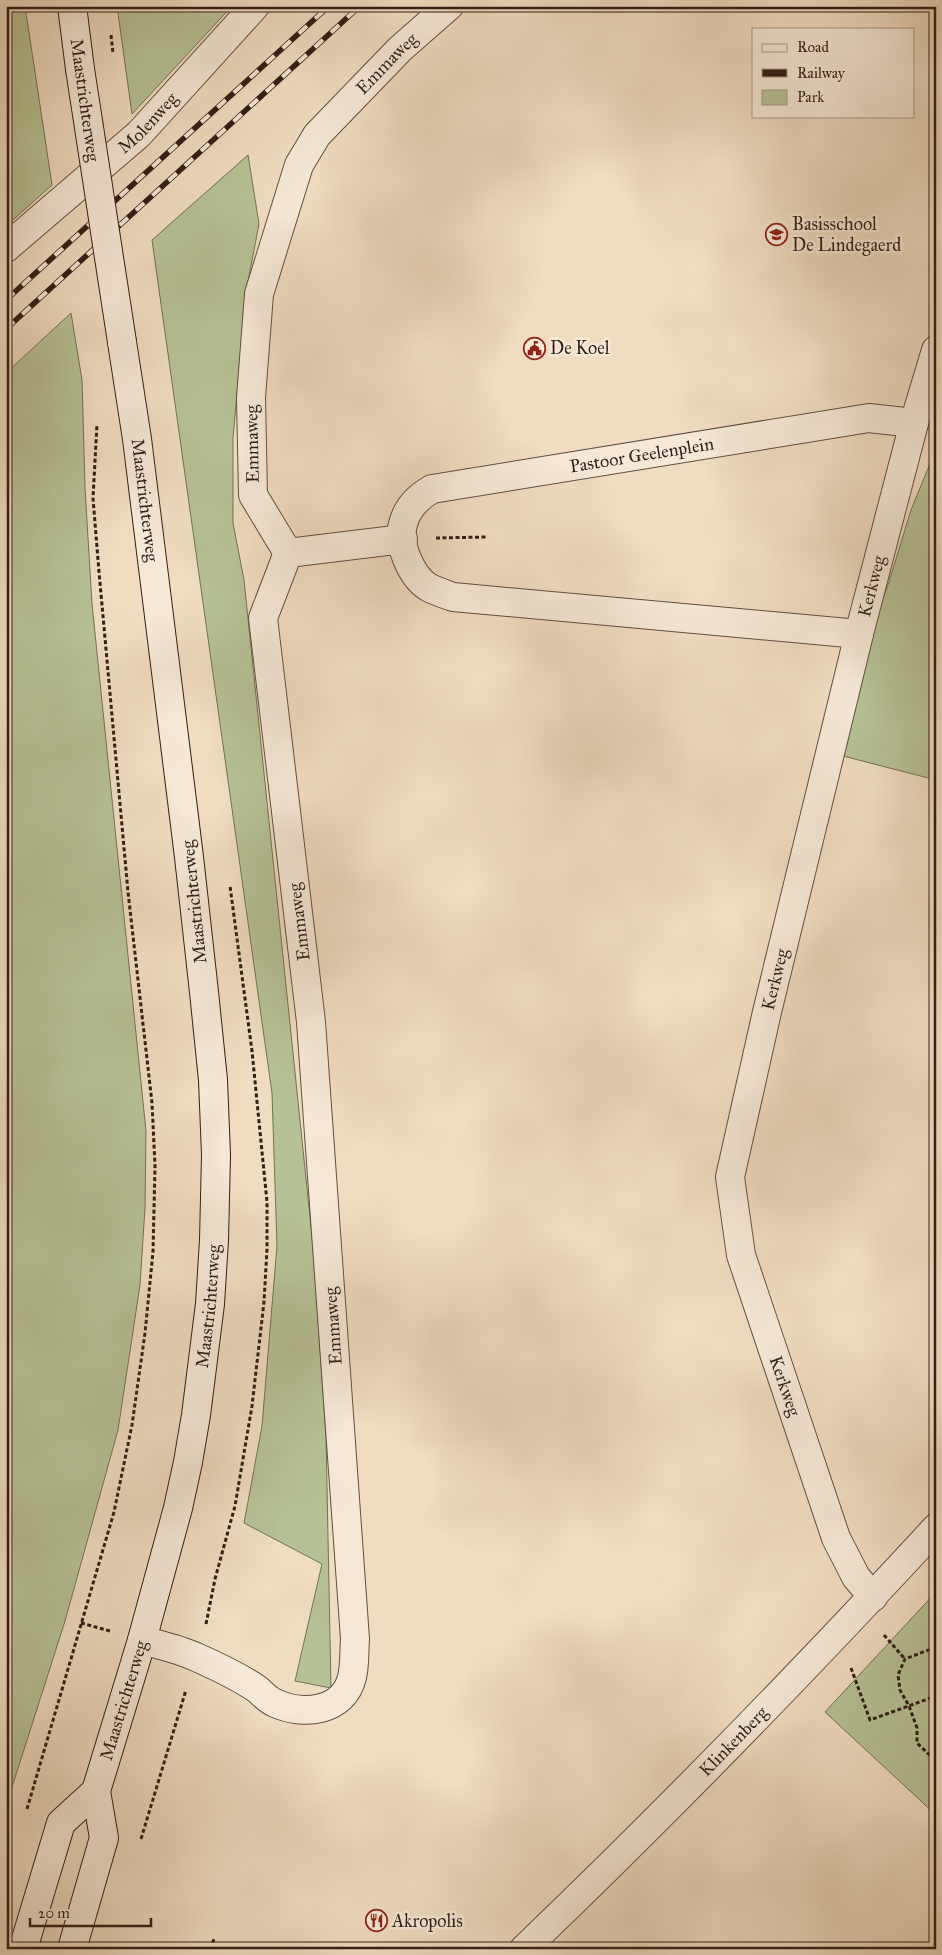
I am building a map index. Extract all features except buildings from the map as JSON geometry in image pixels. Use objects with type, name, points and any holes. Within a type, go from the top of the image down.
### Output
[{"type":"street","name":"Maastrichterweg","points":[[72,6],[137,439],[190,857],[213,1080],[216,1155],[210,1304],[196,1415],[178,1508],[142,1640],[96,1791],[104,1838],[72,1949]]},
{"type":"street","name":"Molenweg","points":[[6,248],[139,134],[256,6]]},
{"type":"street","name":"Emmaweg","points":[[142,1640],[196,1656],[256,1689],[273,1703],[302,1710],[316,1710],[330,1706],[345,1695],[352,1677],[355,1639],[311,1022],[263,618],[288,553],[253,495],[251,398],[259,294],[299,165],[317,135],[400,49],[449,6]]},
{"type":"street","name":"Kerkweg","points":[[873,1597],[856,1577],[836,1538],[741,1255],[730,1177],[767,1012],[859,634],[914,422],[936,350]]},
{"type":"street","name":"Pastoor Geelenplein","points":[[859,634],[453,597],[428,587],[412,571],[405,555],[402,526],[409,509],[420,496],[432,489],[869,418],[914,422]]},
{"type":"street","points":[[288,553],[403,539]]},
{"type":"street","name":"Klinkenberg","points":[[524,1949],[624,1853],[873,1597],[936,1528]]},
{"type":"street","points":[[23,1949],[61,1823],[96,1791]]},
{"type":"path","points":[[25,1816],[114,1512],[132,1425],[145,1333],[153,1252],[155,1166],[152,1103],[128,892],[93,498],[98,415]]},
{"type":"path","points":[[403,539],[487,537]]},
{"type":"path","points":[[831,1640],[848,1658],[870,1720],[936,1696]]},
{"type":"path","points":[[936,1647],[905,1659],[898,1675],[900,1690],[909,1706],[917,1728],[917,1742],[936,1761]]},
{"type":"path","points":[[210,1949],[214,1939]]},
{"type":"green space","points":[[6,6],[25,6],[52,185],[6,226]]},
{"type":"green space","points":[[117,6],[232,6],[132,114]]},
{"type":"green space","points":[[248,155],[259,224],[246,292],[233,438],[233,523],[244,580],[313,1246],[326,1436],[331,1688],[295,1681],[322,1564],[244,1523],[262,1426],[277,1246],[272,1093],[152,240]]},
{"type":"green space","points":[[71,313],[82,380],[85,488],[92,604],[146,1131],[145,1208],[140,1285],[118,1430],[65,1621],[6,1806],[6,373]]},
{"type":"green space","points":[[936,449],[936,780],[843,756],[862,656],[889,582],[911,510]]},
{"type":"green space","points":[[936,1592],[936,1815],[825,1712]]},
{"type":"railway","points":[[6,300],[329,6]]},
{"type":"railway","points":[[6,329],[360,6]]},
{"type":"place","name":"Basisschool De Lindegaerd","points":[[776,234]]},
{"type":"place","name":"De Koel","points":[[534,348]]},
{"type":"place","name":"Akropolis","points":[[376,1921]]}]
